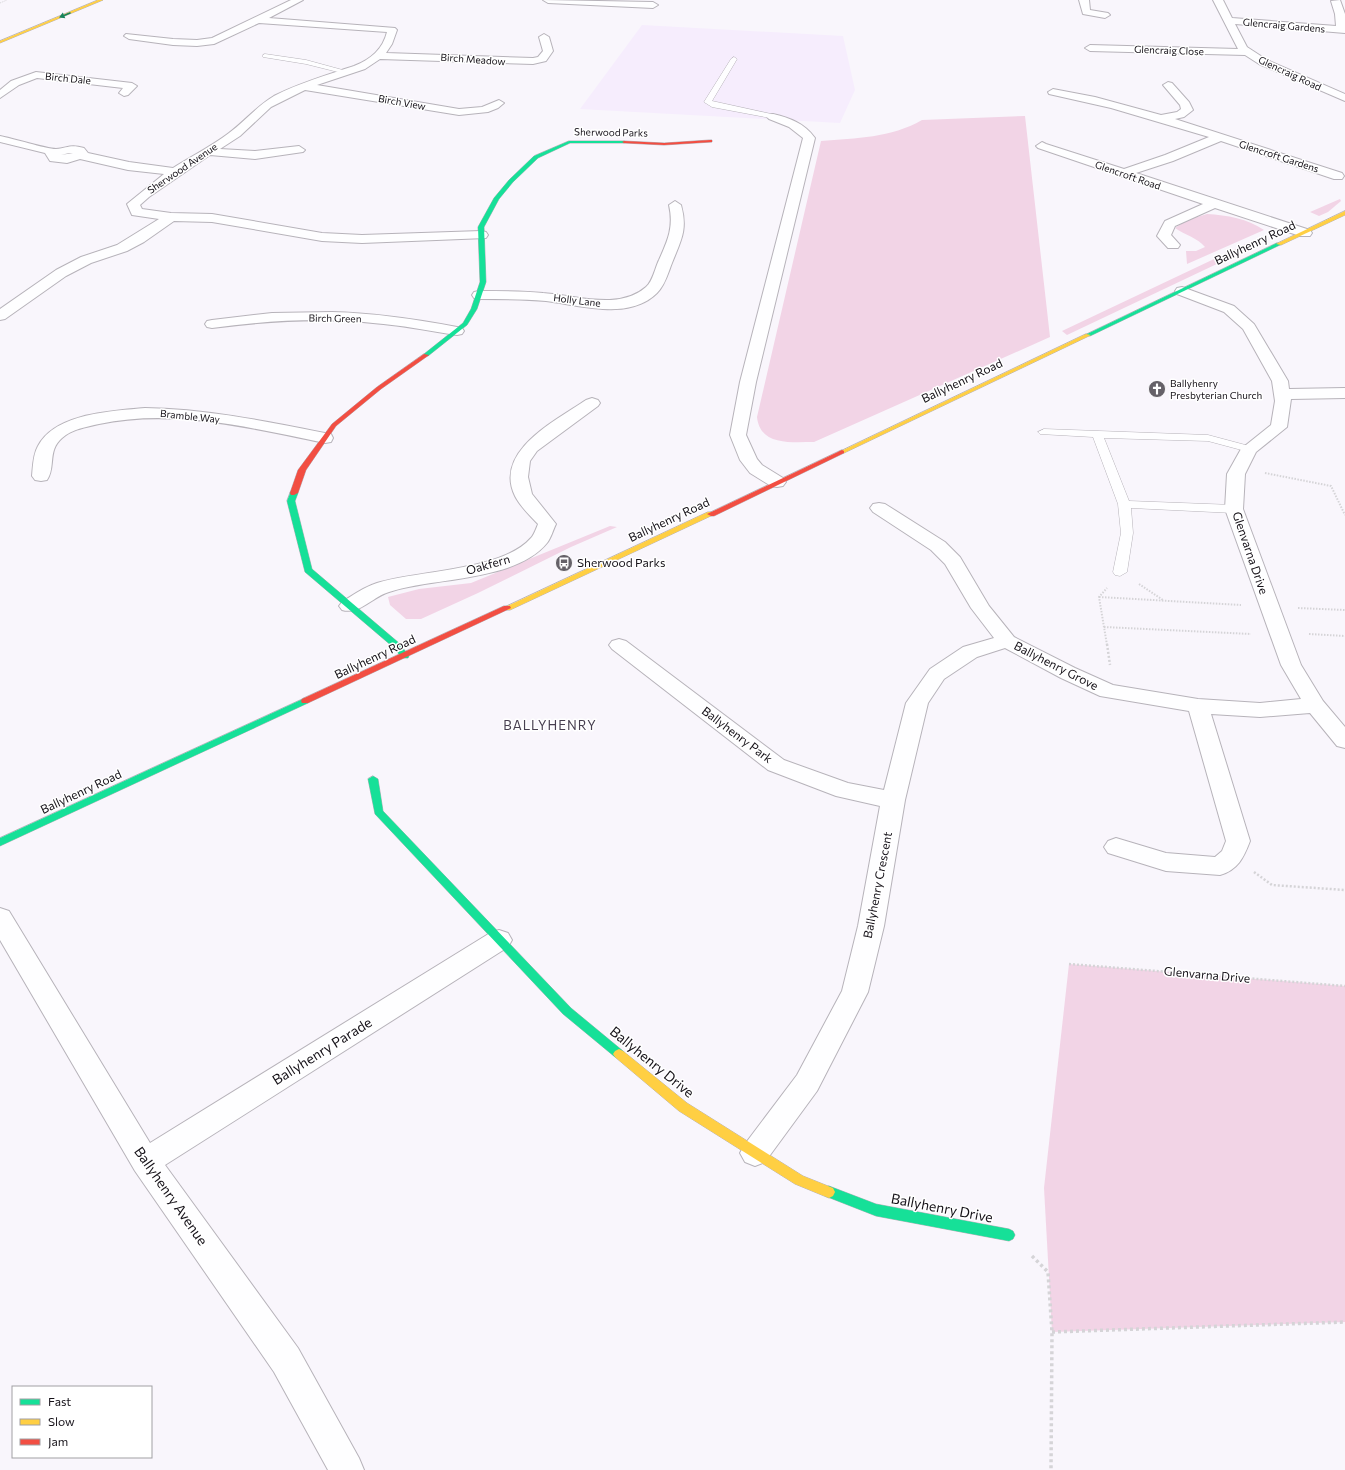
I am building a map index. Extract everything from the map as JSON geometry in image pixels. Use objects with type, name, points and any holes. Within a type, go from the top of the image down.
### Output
[{"type":"main road","points":[[0,42],[101,0]]},
{"type":"main road","name":"Sherwood Parks","points":[[405,656],[396,645],[308,570],[291,501],[302,470],[334,424],[379,388],[434,350],[465,324],[474,309],[483,282],[481,228],[497,198],[511,181],[536,157],[555,147],[569,142],[603,141],[664,144],[710,141]]},
{"type":"main road","name":"Ballyhenry Road","points":[[0,842],[405,656],[1345,213]]},
{"type":"main road","name":"Ballyhenry Drive","points":[[373,779],[378,812],[499,940],[567,1011],[683,1106],[798,1180],[876,1210],[1009,1235]]},
{"type":"street","points":[[129,36],[153,40],[197,43],[214,41],[298,0]]},
{"type":"street","points":[[548,0],[653,5]]},
{"type":"street","points":[[1084,0],[1086,12],[1104,15]]},
{"type":"street","name":"Glencraig Road","points":[[1218,0],[1243,49],[1263,62],[1345,98]]},
{"type":"street","name":"Glencraig Gardens","points":[[1228,21],[1343,30],[1336,1]]},
{"type":"street","points":[[258,20],[392,30],[380,56]]},
{"type":"street","name":"Birch Meadow","points":[[380,56],[533,61],[542,59],[548,51],[544,37]]},
{"type":"street","name":"Glencraig Close","points":[[1090,48],[1182,52],[1248,52]]},
{"type":"street","name":"Sherwood Avenue","points":[[380,56],[366,65],[303,86],[267,105],[233,136],[206,151],[174,172],[133,204],[137,212],[171,216],[212,218],[322,237],[362,239],[481,235]]},
{"type":"street","name":"Birch Dale","points":[[0,96],[15,83],[36,75],[132,86],[124,93]]},
{"type":"street","points":[[1316,85],[1338,81]]},
{"type":"street","name":"Glencroft Gardens","points":[[1162,118],[1180,115],[1187,110],[1179,96],[1168,85]]},
{"type":"street","name":"Birch View","points":[[303,86],[459,112],[490,110],[499,103]]},
{"type":"street","name":"Glencroft Gardens","points":[[1053,92],[1162,118],[1286,156],[1338,176]]},
{"type":"street","points":[[773,117],[784,119],[802,129],[809,138],[787,231],[748,382],[738,435],[749,460],[756,469],[777,482]]},
{"type":"street","points":[[1124,173],[1169,158],[1220,137]]},
{"type":"street","points":[[0,139],[54,152],[51,157],[60,159],[79,155],[99,158],[128,166],[174,172]]},
{"type":"street","name":"Glencroft Road","points":[[1042,146],[1305,233]]},
{"type":"street","points":[[206,151],[255,154],[299,150]]},
{"type":"street","points":[[1173,245],[1164,236],[1170,224],[1215,203]]},
{"type":"street","name":"Holly Lane","points":[[479,295],[556,298],[590,304],[620,304],[638,299],[653,289],[676,237],[680,221],[675,205]]},
{"type":"street","points":[[0,316],[61,273],[86,260],[122,248],[134,242],[171,216]]},
{"type":"street","name":"Glenvarna Drive","points":[[1182,291],[1228,309],[1249,327],[1280,381],[1283,401],[1279,427],[1249,449],[1236,474],[1234,508],[1291,665],[1316,705],[1345,741]]},
{"type":"street","name":"Birch Green","points":[[212,324],[253,318],[372,318],[457,331]]},
{"type":"street","points":[[1282,394],[1345,393]]},
{"type":"street","name":"Oakfern","points":[[349,606],[386,586],[500,565],[532,548],[546,534],[547,524],[523,495],[519,477],[521,461],[531,447],[592,403]]},
{"type":"street","name":"Bramble Way","points":[[41,476],[43,453],[53,437],[65,428],[108,416],[168,413],[213,418],[325,438]]},
{"type":"street","name":"Ballyhenry Grove","points":[[880,508],[938,546],[953,561],[981,608],[1007,641],[1068,673],[1108,691],[1198,706],[1260,710],[1316,705]]},
{"type":"street","name":"Ballyhenry Crescent","points":[[755,1153],[807,1083],[855,992],[871,926],[893,800],[917,703],[937,674],[970,652],[1007,641]]},
{"type":"street","name":"Ballyhenry Park","points":[[619,645],[776,765],[844,790],[893,800]]},
{"type":"street","points":[[1116,847],[1166,862],[1220,866],[1232,856],[1238,841],[1198,706]]},
{"type":"street","name":"Ballyhenry Avenue","points":[[0,918],[145,1162],[286,1360],[347,1470]]},
{"type":"street","name":"Ballyhenry Parade","points":[[145,1162],[499,940]]},
{"type":"lane","points":[[265,56],[306,62],[346,72]]},
{"type":"lane","points":[[734,59],[708,102],[712,105],[773,117]]},
{"type":"lane","points":[[1044,432],[1208,438],[1249,449]]},
{"type":"lane","points":[[1097,434],[1124,504],[1127,532],[1120,572]]},
{"type":"lane","points":[[1124,504],[1234,508]]},
{"type":"path","points":[[0,3],[7,0]]},
{"type":"path","points":[[1239,468],[1331,486],[1345,515]]},
{"type":"path","points":[[1108,691],[1110,659],[1099,597],[1120,572],[1164,601]]},
{"type":"path","points":[[1099,597],[1345,610]]},
{"type":"path","points":[[1104,627],[1345,636]]},
{"type":"path","points":[[1232,856],[1272,885],[1345,890]]},
{"type":"path","name":"Glenvarna Drive","points":[[1069,964],[1345,986]]},
{"type":"path","points":[[1009,1235],[1048,1272],[1052,1332],[1052,1470]]},
{"type":"path","points":[[1052,1332],[1345,1322]]},
{"type":"shaded area","points":[[642,25],[843,36],[855,90],[840,123],[580,109]]},
{"type":"shaded area","points":[[1025,116],[1050,337],[814,442],[787,442],[770,438],[759,426],[757,417],[821,141],[886,134],[910,126],[922,120]]},
{"type":"shaded area","points":[[1340,199],[1341,201],[1328,212],[1319,216],[1310,212]]},
{"type":"shaded area","points":[[1207,214],[1237,218],[1258,226],[1264,230],[1187,264],[1186,251],[1196,251],[1205,247],[1199,241],[1175,228],[1194,215],[1197,217]]},
{"type":"shaded area","points":[[1250,242],[1259,244],[1067,335],[1062,331]]},
{"type":"shaded area","points":[[610,526],[617,527],[571,547],[478,593],[421,619],[406,619],[390,605],[388,597],[419,589],[471,583]]},
{"type":"shaded area","points":[[1069,964],[1345,986],[1345,1322],[1052,1332],[1044,1188]]},
{"type":"traffic: fast","points":[[426,355],[465,324],[474,309],[483,282],[481,227],[497,198],[511,181],[536,157],[569,142],[624,142]]},
{"type":"traffic: fast","points":[[1088,335],[1279,244]]},
{"type":"traffic: fast","points":[[294,493],[291,501],[308,570],[396,645],[405,656]]},
{"type":"traffic: fast","points":[[0,842],[305,701]]},
{"type":"traffic: fast","points":[[373,779],[378,812],[567,1011],[619,1054]]},
{"type":"traffic: fast","points":[[829,1192],[876,1210],[1009,1235]]},
{"type":"traffic: slow","points":[[0,42],[101,0]]},
{"type":"traffic: slow","points":[[1279,244],[1345,213]]},
{"type":"traffic: slow","points":[[842,452],[1088,335]]},
{"type":"traffic: slow","points":[[507,608],[711,514]]},
{"type":"traffic: slow","points":[[619,1054],[683,1107],[799,1180],[829,1192]]},
{"type":"traffic: jam","points":[[624,142],[664,144],[710,141]]},
{"type":"traffic: jam","points":[[294,493],[302,470],[334,425],[379,388],[426,355]]},
{"type":"traffic: jam","points":[[711,514],[842,452]]},
{"type":"traffic: jam","points":[[305,701],[507,608]]},
{"type":"place","name":"Ballyhenry Presbyterian Church","points":[[1157,389]]},
{"type":"place","name":"Sherwood Parks","points":[[564,563]]},
{"type":"district","name":"BALLYHENRY","points":[[550,725]]}]
